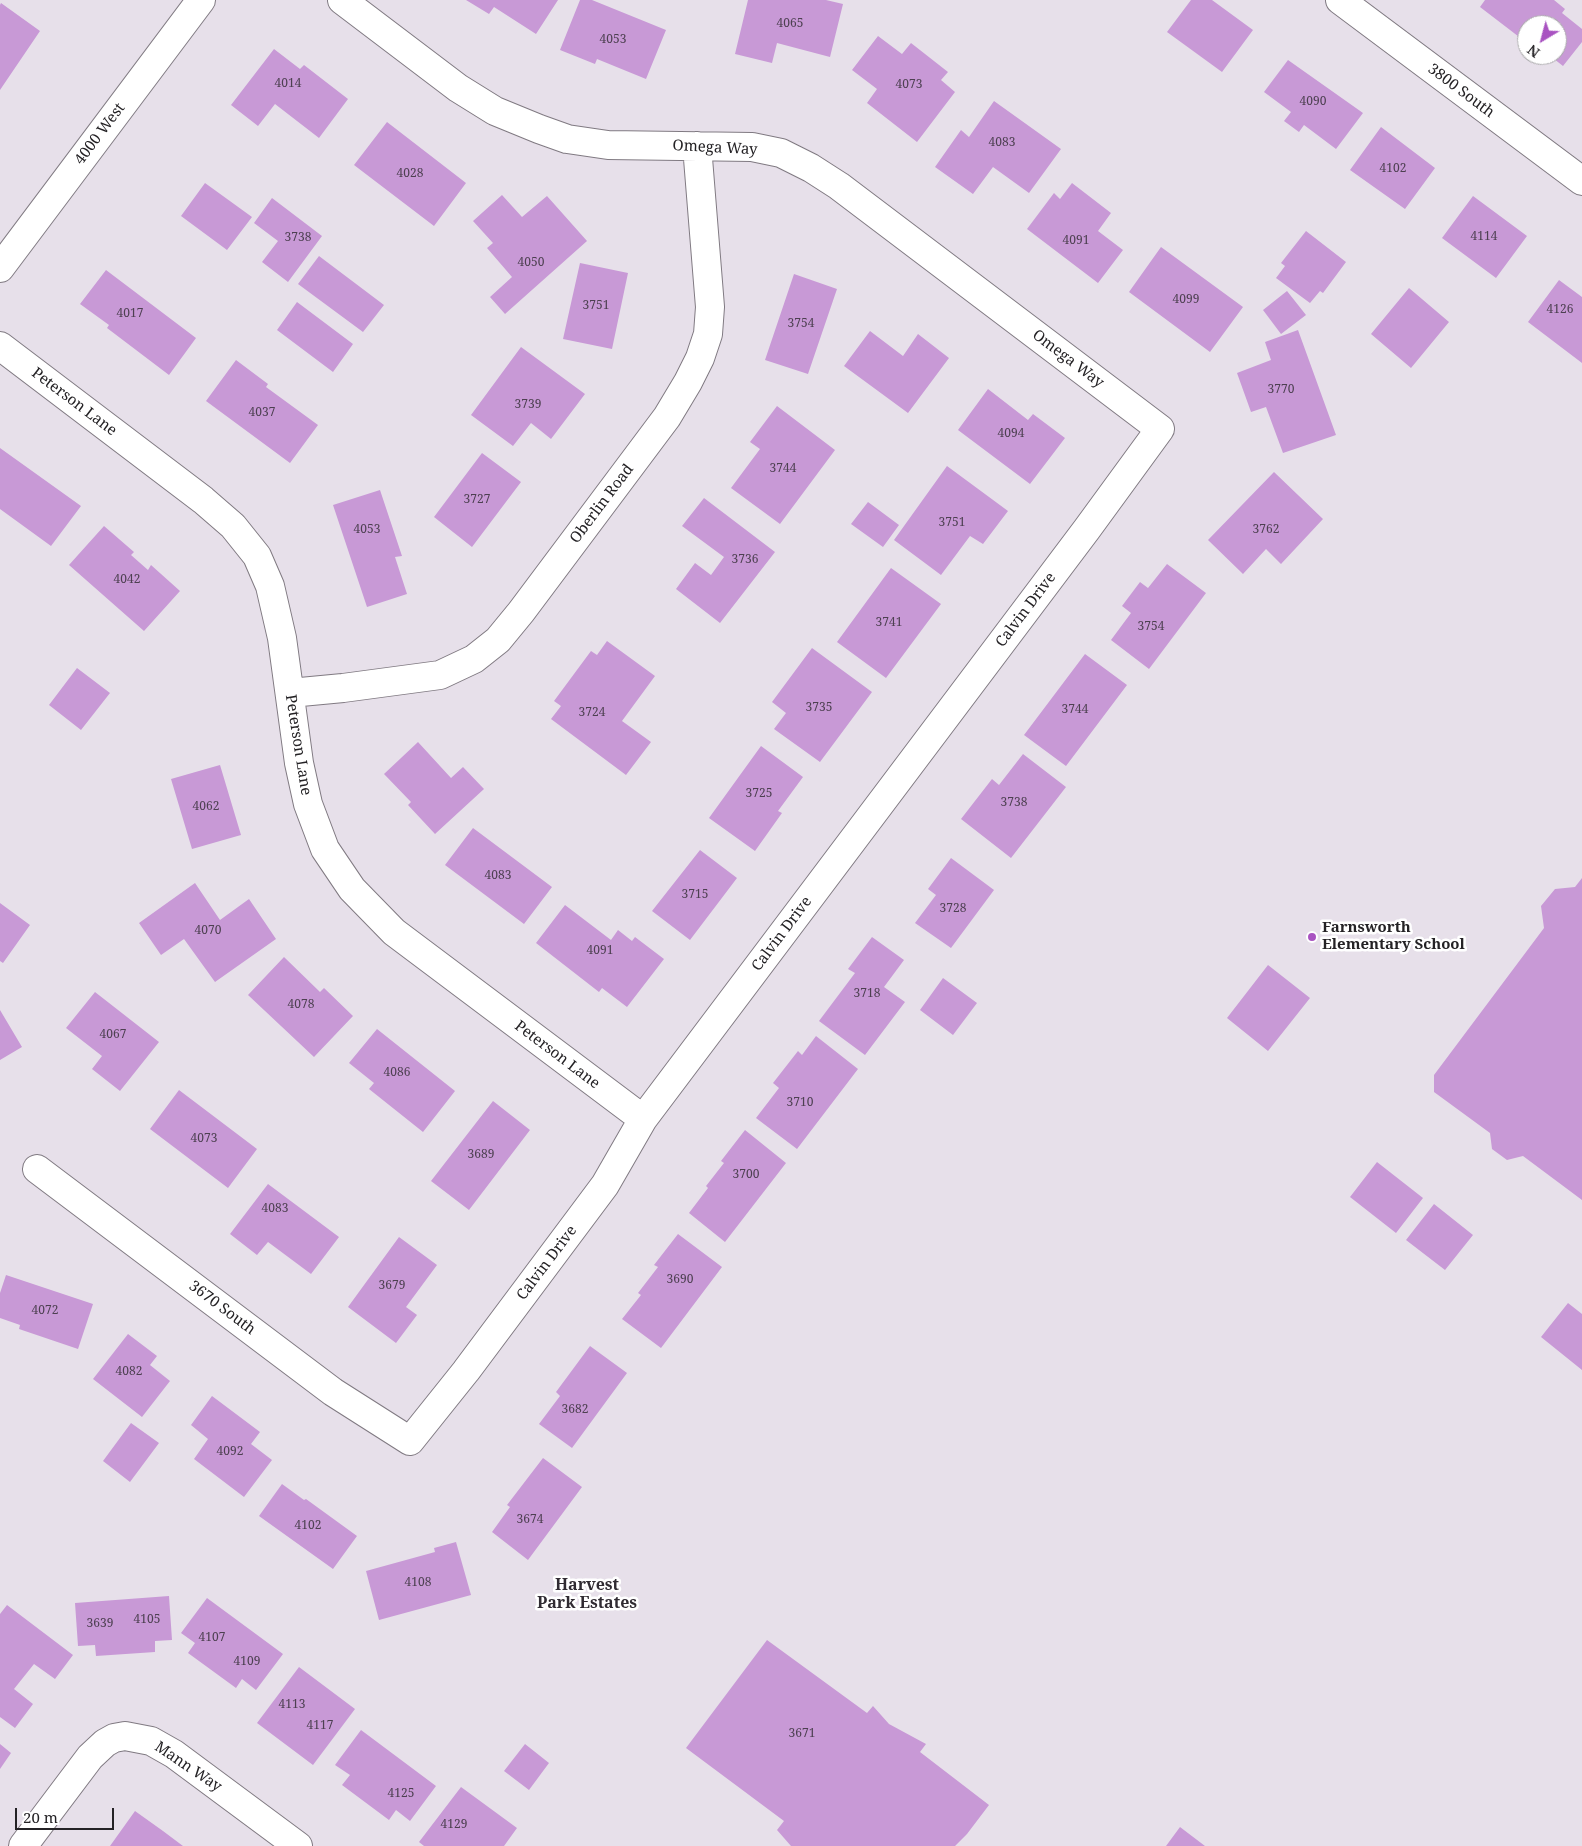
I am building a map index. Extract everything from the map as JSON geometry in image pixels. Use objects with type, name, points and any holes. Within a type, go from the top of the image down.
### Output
[{"type":"street","name":"4000 West","points":[[0,268],[200,0]]},
{"type":"street","name":"Omega Way","points":[[342,0],[458,88],[495,111],[538,130],[567,139],[608,145],[752,147],[781,153],[811,168],[839,186],[1160,430]]},
{"type":"street","name":"3800 South","points":[[1340,0],[1582,181]]},
{"type":"street","name":"Oberlin Road","points":[[290,692],[343,688],[440,675],[474,659],[498,640],[521,612],[667,417],[696,366],[708,334],[710,307],[698,146]]},
{"type":"street","name":"Peterson Lane","points":[[0,346],[203,500],[234,526],[257,556],[270,586],[282,638],[299,763],[308,804],[325,849],[352,890],[394,932],[643,1119]]},
{"type":"street","name":"Calvin Drive","points":[[410,1441],[466,1371],[605,1185],[643,1119],[1160,430]]},
{"type":"street","name":"3670 South","points":[[37,1169],[333,1392],[410,1441]]},
{"type":"street","name":"Mann Way","points":[[23,1846],[90,1757],[105,1743],[114,1738],[125,1736],[151,1741],[174,1754],[298,1846]]},
{"type":"building","points":[[466,0],[558,0],[536,34],[494,7],[489,14]]},
{"type":"building","points":[[580,0],[592,0],[666,30],[646,79],[597,59],[595,64],[560,50]]},
{"type":"building","points":[[748,0],[826,0],[843,4],[830,57],[777,43],[772,63],[735,54]]},
{"type":"building","points":[[1191,0],[1212,0],[1253,30],[1222,72],[1167,32]]},
{"type":"building","points":[[1485,0],[1554,0],[1565,9],[1562,13],[1564,15],[1517,15],[1517,35],[1480,7]]},
{"type":"building","points":[[1,3],[40,31],[0,90],[0,5]]},
{"type":"building","points":[[1567,17],[1582,29],[1582,42],[1567,61]]},
{"type":"building","points":[[878,36],[902,54],[911,43],[948,72],[941,80],[955,92],[917,142],[867,103],[877,89],[852,70]]},
{"type":"building","points":[[274,49],[300,69],[304,65],[348,99],[319,138],[275,104],[258,126],[231,105]]},
{"type":"building","points":[[1288,60],[1363,113],[1336,149],[1304,125],[1299,132],[1284,121],[1291,112],[1264,92]]},
{"type":"building","points":[[994,101],[1061,149],[1029,193],[993,167],[973,194],[935,167],[961,130],[969,137]]},
{"type":"building","points":[[387,122],[466,183],[434,226],[354,165]]},
{"type":"building","points":[[1381,127],[1435,168],[1405,209],[1350,170]]},
{"type":"building","points":[[205,183],[252,217],[227,250],[181,216]]},
{"type":"building","points":[[1072,183],[1111,213],[1098,231],[1123,250],[1098,283],[1027,229],[1054,193],[1060,199]]},
{"type":"building","points":[[502,195],[522,217],[547,196],[587,241],[505,314],[490,297],[512,277],[487,248],[493,243],[473,221]]},
{"type":"building","points":[[1473,196],[1527,236],[1496,278],[1442,238]]},
{"type":"building","points":[[272,198],[322,236],[288,282],[262,262],[278,241],[254,223]]},
{"type":"building","points":[[1306,231],[1346,262],[1323,293],[1320,291],[1310,303],[1276,278],[1285,266],[1281,263]]},
{"type":"building","points":[[1161,247],[1243,307],[1210,352],[1129,292]]},
{"type":"building","points":[[319,256],[384,305],[363,332],[298,284]]},
{"type":"building","points":[[580,263],[628,273],[612,349],[563,339]]},
{"type":"building","points":[[106,270],[196,338],[169,375],[107,328],[109,325],[80,304]]},
{"type":"building","points":[[794,274],[837,289],[808,374],[765,360]]},
{"type":"building","points":[[1559,280],[1582,297],[1582,363],[1528,322]]},
{"type":"building","points":[[1409,288],[1449,322],[1411,368],[1371,334]]},
{"type":"building","points":[[1287,291],[1306,315],[1281,334],[1263,310]]},
{"type":"building","points":[[297,302],[353,344],[333,372],[277,330]]},
{"type":"building","points":[[1298,330],[1336,435],[1283,453],[1266,407],[1251,412],[1237,373],[1271,360],[1265,342]]},
{"type":"building","points":[[870,331],[903,356],[918,334],[949,358],[908,413],[844,366]]},
{"type":"building","points":[[521,347],[585,394],[551,439],[531,423],[513,446],[471,415]]},
{"type":"building","points":[[236,360],[268,384],[266,387],[318,425],[290,463],[206,401]]},
{"type":"building","points":[[988,389],[1028,420],[1033,414],[1065,438],[1030,484],[958,430]]},
{"type":"building","points":[[777,406],[835,450],[780,524],[731,488],[760,449],[750,442]]},
{"type":"building","points":[[0,448],[81,506],[51,546],[0,509]]},
{"type":"building","points":[[482,453],[521,482],[472,547],[434,517]]},
{"type":"building","points":[[947,466],[1008,511],[983,544],[970,536],[941,575],[894,540]]},
{"type":"building","points":[[1274,472],[1323,519],[1281,564],[1266,549],[1243,574],[1208,540]]},
{"type":"building","points":[[380,490],[402,556],[395,557],[407,594],[367,607],[333,505]]},
{"type":"building","points":[[704,498],[775,552],[720,623],[676,589],[695,563],[711,575],[724,557],[682,526]]},
{"type":"building","points":[[868,502],[899,525],[883,547],[851,524]]},
{"type":"building","points":[[104,526],[134,552],[131,555],[148,570],[151,565],[180,591],[144,631],[69,565]]},
{"type":"building","points":[[1167,564],[1206,593],[1149,669],[1111,640],[1131,613],[1122,606],[1140,582],[1148,588]]},
{"type":"building","points":[[891,568],[941,604],[886,678],[837,642]]},
{"type":"building","points":[[607,641],[655,676],[622,721],[651,742],[626,775],[551,719],[561,706],[554,701],[591,651],[597,655]]},
{"type":"building","points":[[812,648],[872,692],[820,762],[774,729],[786,713],[772,702]]},
{"type":"building","points":[[1085,654],[1127,685],[1066,766],[1024,735]]},
{"type":"building","points":[[77,668],[110,693],[81,730],[49,705]]},
{"type":"building","points":[[418,742],[451,778],[463,767],[484,789],[435,834],[408,805],[411,802],[384,774]]},
{"type":"building","points":[[761,746],[803,777],[778,811],[782,813],[755,851],[709,818]]},
{"type":"building","points":[[1023,754],[1066,787],[1011,858],[961,819],[992,779],[999,785]]},
{"type":"building","points":[[220,765],[241,835],[192,849],[171,779]]},
{"type":"building","points":[[473,828],[552,887],[524,924],[445,865]]},
{"type":"building","points":[[700,850],[737,878],[690,940],[652,911]]},
{"type":"building","points":[[951,858],[994,890],[951,948],[915,923],[936,895],[928,889]]},
{"type":"building","points":[[1582,878],[1582,1200],[1523,1156],[1507,1160],[1492,1149],[1490,1133],[1434,1092],[1434,1075],[1544,928],[1541,906],[1555,889],[1575,887]]},
{"type":"building","points":[[195,883],[220,920],[249,899],[276,939],[215,982],[184,939],[161,955],[139,923]]},
{"type":"building","points":[[0,903],[30,925],[3,963],[0,961]]},
{"type":"building","points":[[565,905],[611,940],[618,930],[632,941],[635,937],[664,959],[627,1007],[602,988],[599,992],[536,943]]},
{"type":"building","points":[[872,937],[904,960],[884,987],[905,1002],[865,1055],[819,1021],[855,973],[848,969]]},
{"type":"building","points":[[284,957],[320,992],[324,988],[353,1016],[314,1057],[248,995]]},
{"type":"building","points":[[1268,965],[1310,998],[1268,1051],[1227,1018]]},
{"type":"building","points":[[943,978],[977,1003],[953,1035],[920,1010]]},
{"type":"building","points":[[95,992],[159,1042],[120,1091],[92,1069],[102,1056],[66,1028]]},
{"type":"building","points":[[0,1010],[22,1047],[0,1060]]},
{"type":"building","points":[[377,1029],[455,1091],[423,1132],[369,1089],[374,1083],[349,1063]]},
{"type":"building","points":[[816,1036],[858,1069],[797,1149],[756,1118],[779,1088],[773,1083],[798,1051],[802,1055]]},
{"type":"building","points":[[179,1090],[257,1149],[228,1188],[150,1129]]},
{"type":"building","points":[[493,1101],[530,1130],[469,1210],[431,1181]]},
{"type":"building","points":[[745,1130],[786,1163],[725,1242],[689,1213],[708,1188],[706,1186],[724,1163],[721,1161]]},
{"type":"building","points":[[1377,1162],[1423,1198],[1396,1233],[1350,1197]]},
{"type":"building","points":[[268,1184],[339,1237],[311,1274],[268,1242],[257,1255],[230,1234]]},
{"type":"building","points":[[1434,1204],[1473,1235],[1445,1270],[1406,1240]]},
{"type":"building","points":[[678,1234],[722,1267],[661,1348],[622,1319],[641,1295],[638,1293],[658,1267],[654,1265]]},
{"type":"building","points":[[399,1237],[437,1265],[406,1307],[417,1315],[396,1343],[348,1307]]},
{"type":"building","points":[[6,1275],[93,1304],[78,1349],[19,1329],[20,1325],[0,1318],[0,1293]]},
{"type":"building","points":[[1568,1303],[1582,1314],[1582,1370],[1541,1337]]},
{"type":"building","points":[[128,1334],[157,1356],[150,1365],[170,1381],[142,1417],[93,1379]]},
{"type":"building","points":[[590,1346],[627,1373],[572,1448],[539,1424],[560,1396],[556,1392]]},
{"type":"building","points":[[212,1396],[260,1432],[251,1444],[272,1460],[244,1497],[194,1459],[208,1439],[191,1425]]},
{"type":"building","points":[[131,1423],[159,1443],[130,1482],[103,1461]]},
{"type":"building","points":[[543,1458],[582,1487],[528,1560],[492,1532],[510,1507],[507,1505]]},
{"type":"building","points":[[282,1484],[357,1536],[333,1569],[259,1516]]},
{"type":"building","points":[[456,1542],[471,1595],[379,1620],[366,1571],[435,1552],[434,1548]]},
{"type":"building","points":[[169,1596],[172,1640],[155,1641],[155,1652],[96,1656],[95,1645],[78,1646],[75,1603]]},
{"type":"building","points":[[207,1598],[283,1654],[256,1690],[242,1679],[236,1688],[188,1653],[195,1643],[181,1633]]},
{"type":"building","points":[[7,1605],[73,1655],[55,1679],[34,1664],[14,1689],[33,1704],[15,1728],[0,1717],[0,1614]]},
{"type":"building","points":[[767,1640],[867,1713],[873,1706],[889,1724],[926,1744],[920,1752],[989,1805],[967,1834],[955,1846],[791,1846],[777,1830],[784,1821],[686,1748]]},
{"type":"building","points":[[299,1667],[355,1709],[313,1765],[257,1723]]},
{"type":"building","points":[[361,1730],[436,1786],[410,1821],[396,1810],[389,1820],[342,1785],[350,1775],[335,1765]]},
{"type":"building","points":[[0,1744],[11,1753],[0,1769]]},
{"type":"building","points":[[525,1744],[549,1763],[529,1790],[504,1771]]},
{"type":"building","points":[[461,1787],[517,1828],[504,1846],[424,1846],[419,1842]]},
{"type":"building","points":[[135,1811],[163,1831],[183,1846],[110,1846]]},
{"type":"building","points":[[1180,1827],[1205,1846],[1166,1846]]},
{"type":"place","name":"Farnsworth Elementary School","points":[[1312,937]]},
{"type":"district","name":"Harvest Park Estates","points":[[587,1594]]}]
